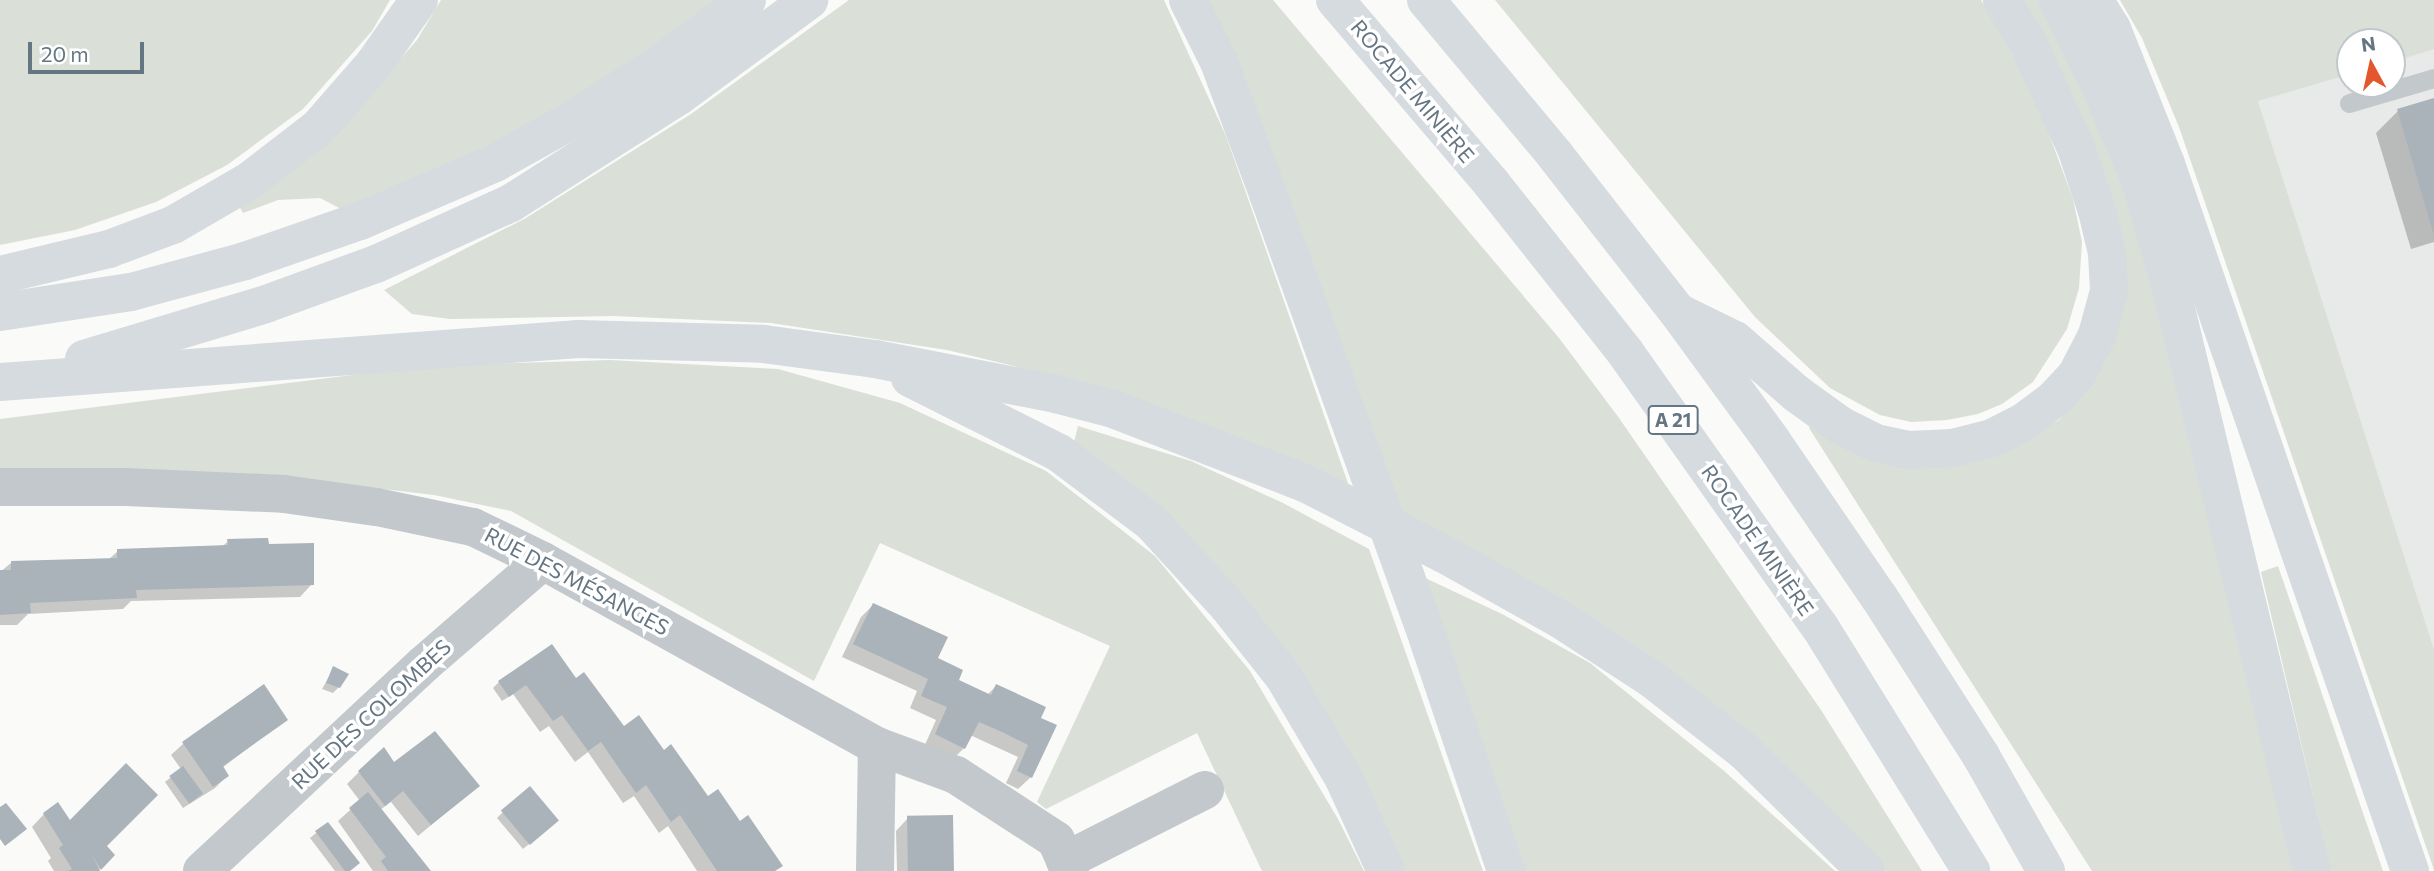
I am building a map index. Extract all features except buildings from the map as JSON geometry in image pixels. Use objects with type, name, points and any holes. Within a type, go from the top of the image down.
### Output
[{"type":"highway","points":[[0,275],[109,249],[173,225],[249,181],[319,127],[374,64],[419,0]]},
{"type":"highway","points":[[0,312],[131,292],[245,261],[360,221],[495,163],[574,119],[658,65],[747,0]]},
{"type":"highway","points":[[2,382],[267,304],[376,264],[512,203],[679,96],[809,0]]},
{"type":"highway","points":[[1188,0],[1219,62],[1268,194],[1423,626],[1506,871]]},
{"type":"highway","name":"ROCADE MINIÈRE","points":[[1335,0],[1492,184],[1625,352],[1820,627],[1970,871]]},
{"type":"highway","points":[[1426,0],[1555,155],[1677,312],[1879,597],[1981,756],[2046,871]]},
{"type":"highway","points":[[1677,312],[1735,340],[1765,368],[1840,425],[1887,445],[1909,450],[1953,447],[1992,438],[2025,421],[2055,398],[2077,374],[2097,335],[2109,291],[2107,253],[2097,211],[2076,148],[2027,41],[2002,0]]},
{"type":"highway","points":[[2058,0],[2098,81],[2140,180],[2171,288],[2312,871]]},
{"type":"highway","points":[[2095,0],[2112,29],[2166,164],[2410,871]]},
{"type":"highway","points":[[2,382],[578,339],[764,344],[875,359],[1056,394],[1113,409],[1305,483],[1444,554],[1560,619],[1652,679],[1745,752],[1867,871]]},
{"type":"highway","points":[[875,359],[1059,453],[1151,522],[1227,605],[1284,677],[1343,779],[1386,871]]},
{"type":"street","name":"RUE DES MÉSANGES","points":[[0,487],[126,487],[297,496],[377,507],[473,527],[543,561],[877,746],[956,775],[1056,840],[1067,866]]},
{"type":"street","name":"RUE DES COLOMBES","points":[[202,871],[424,664],[543,561]]},
{"type":"street","points":[[875,871],[877,746]]},
{"type":"street","points":[[1067,866],[1205,790]]},
{"type":"lane","points":[[2348,103],[2434,79]]},
{"type":"shaded area","points":[[0,0],[390,0],[372,31],[303,109],[227,165],[156,202],[75,230],[0,245]]},
{"type":"shaded area","points":[[441,0],[729,0],[504,144],[343,210],[320,198],[278,200],[243,213],[238,204],[351,115],[417,40]]},
{"type":"shaded area","points":[[849,0],[1164,0],[1226,136],[1350,489],[1117,391],[947,350],[771,323],[613,316],[450,319],[412,314],[384,290],[526,218],[691,114]]},
{"type":"shaded area","points":[[1206,0],[1273,0],[1559,338],[1619,418],[1821,710],[1922,871],[1886,871],[1844,827],[1404,518]]},
{"type":"shaded area","points":[[1495,0],[1981,0],[2001,31],[2039,107],[2073,199],[2082,242],[2079,288],[2067,329],[2033,382],[2002,404],[1978,414],[1947,420],[1911,422],[1880,415],[1830,388],[1755,317]]},
{"type":"shaded area","points":[[2021,0],[2044,0],[2126,182],[2297,871],[2092,871],[1809,428],[1813,421],[2004,451],[2059,420],[2087,390],[2112,338]]},
{"type":"shaded area","points":[[2120,0],[2434,0],[2434,49],[2406,58],[2406,28],[2336,28],[2336,78],[2258,101],[2434,649],[2434,870],[2179,127],[2142,38]]},
{"type":"shaded area","points":[[2208,0],[2434,0],[2434,649],[2258,101]]},
{"type":"shaded area","points":[[610,360],[778,369],[900,403],[1046,471],[1155,556],[1250,671],[1338,819],[1364,871],[1262,871],[1197,733],[1046,809],[1037,802],[1110,646],[880,543],[814,681],[511,511],[434,495],[281,477],[0,474],[0,419],[425,366]]},
{"type":"shaded area","points":[[1078,426],[1191,461],[1281,502],[1369,549],[1483,871],[1402,871],[1357,779],[1074,442]]},
{"type":"shaded area","points":[[2278,566],[2383,871],[2331,871],[2261,572]]},
{"type":"shaded area","points":[[1423,577],[1502,614],[1590,663],[1723,770],[1835,871],[1524,871]]}]
